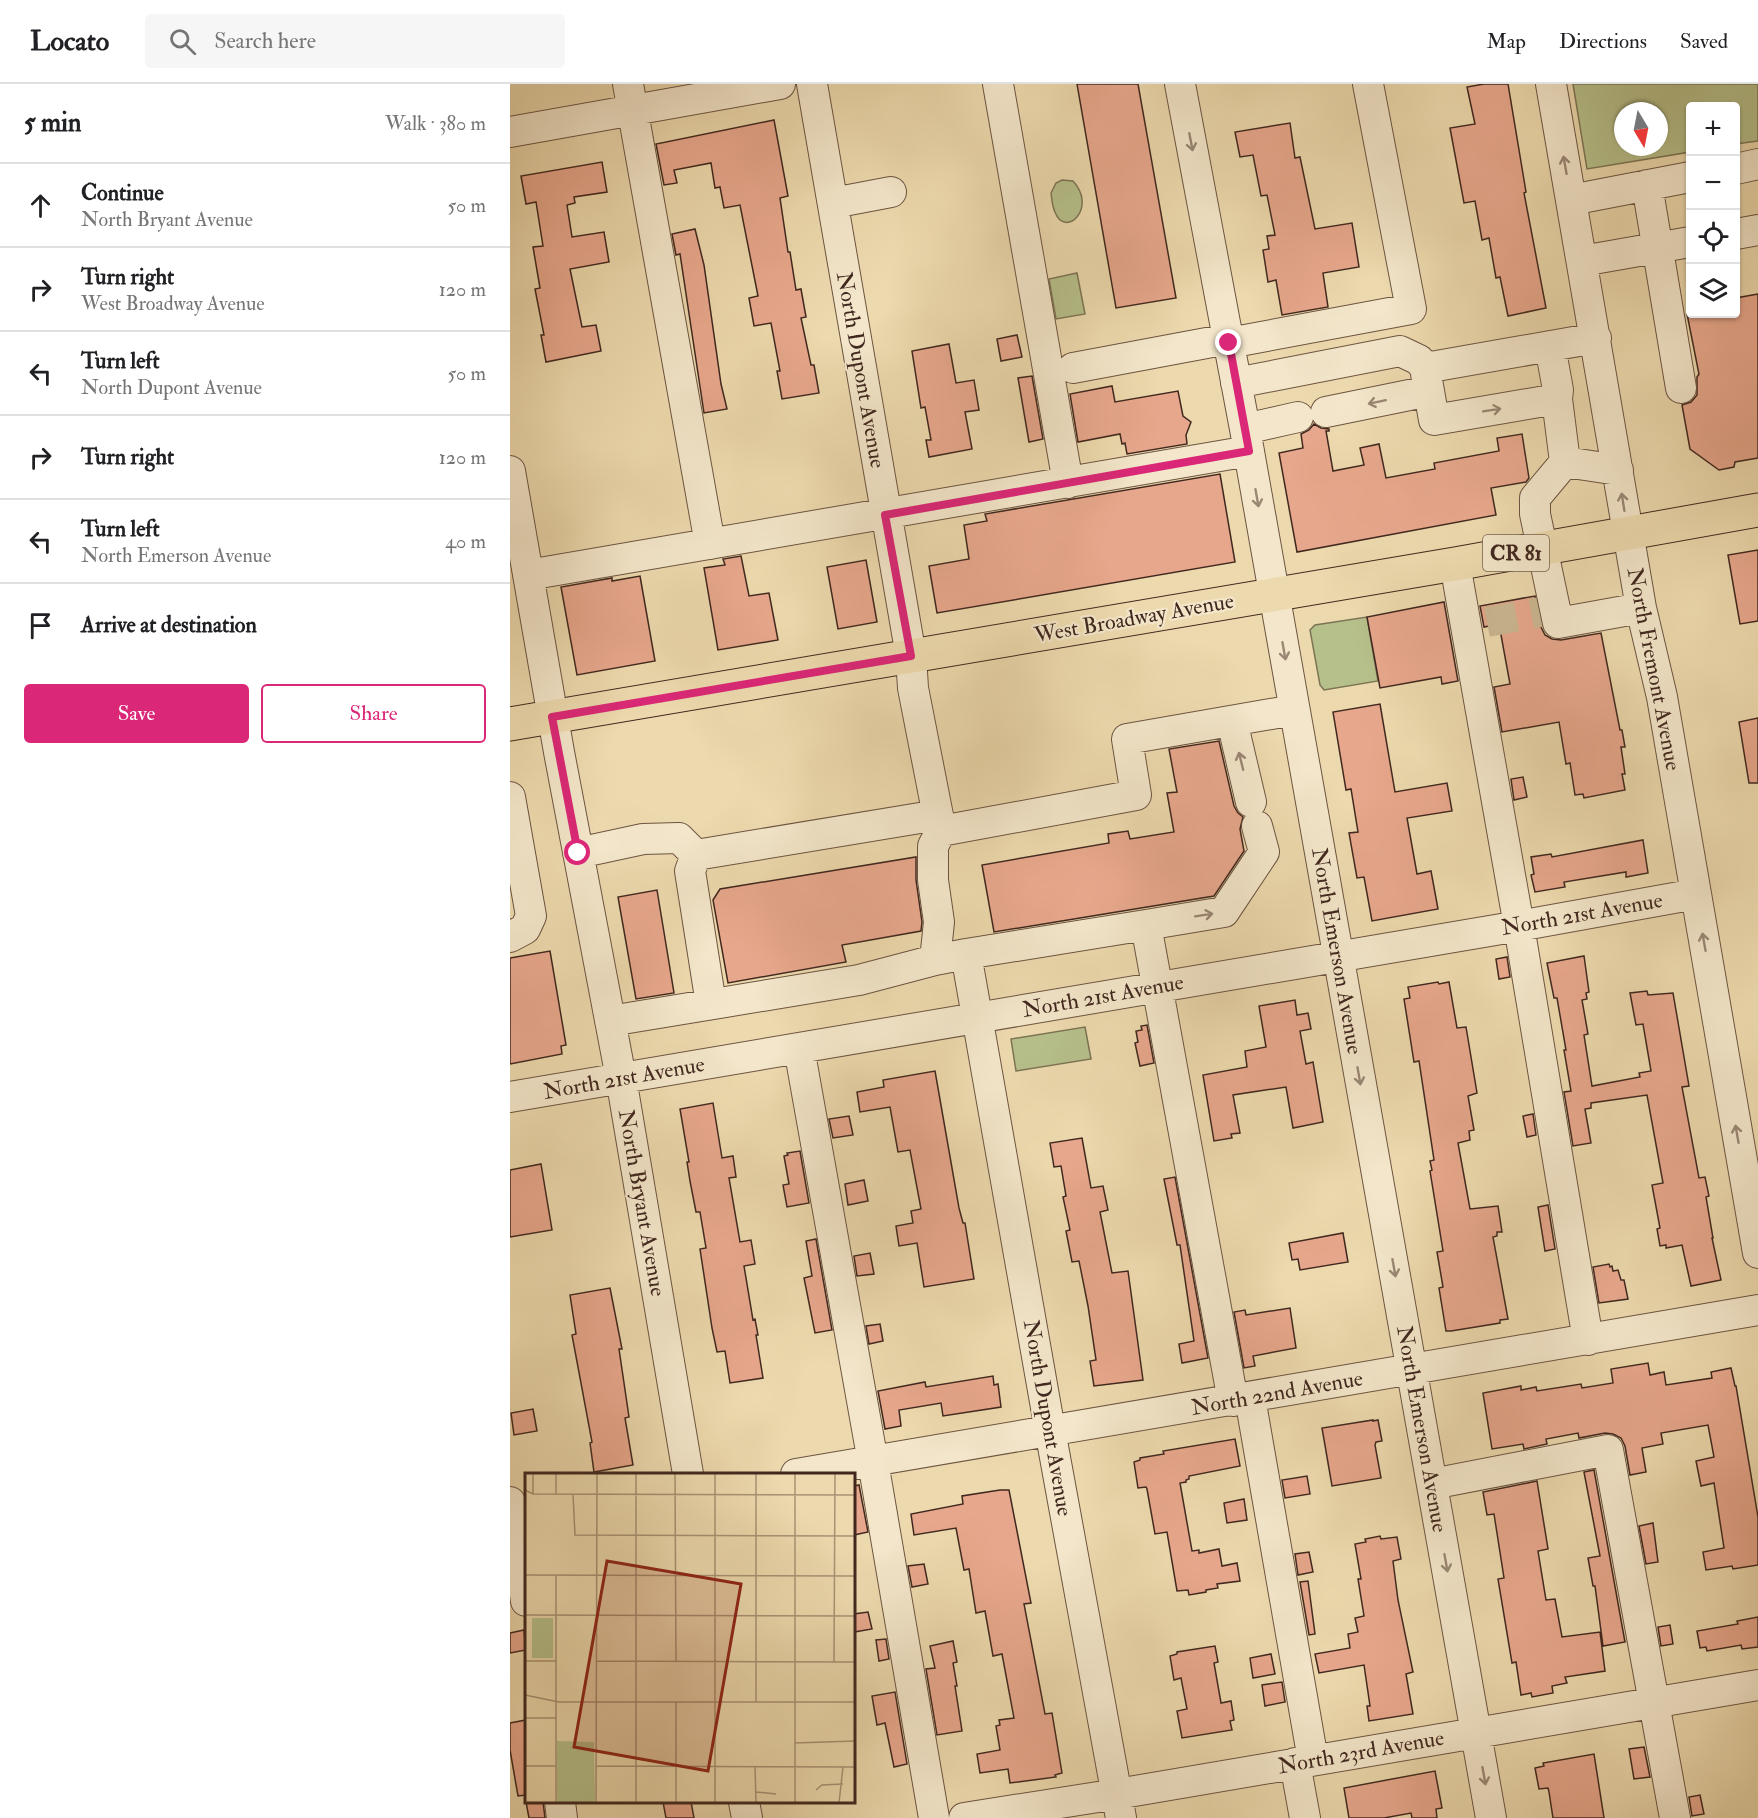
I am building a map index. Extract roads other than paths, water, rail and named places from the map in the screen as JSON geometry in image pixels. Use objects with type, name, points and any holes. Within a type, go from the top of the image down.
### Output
[{"type":"main road","name":"West Broadway Avenue","points":[[510,724],[1455,564],[1758,510]]},
{"type":"street","points":[[510,132],[630,97],[780,84]]},
{"type":"street","name":"North Dupont Avenue","points":[[812,84],[911,656],[913,688],[940,823]]},
{"type":"street","points":[[998,84],[1068,483]]},
{"type":"street","name":"North Emerson Avenue","points":[[1180,84],[1247,440],[1491,1818]]},
{"type":"street","points":[[1072,368],[1412,309],[1368,84]]},
{"type":"street","name":"North Fremont Avenue","points":[[1551,84],[1641,608],[1662,697],[1758,1253]]},
{"type":"street","points":[[630,97],[710,544]]},
{"type":"street","points":[[1740,168],[1758,164]]},
{"type":"street","points":[[1571,200],[1686,178]]},
{"type":"street","points":[[1647,185],[1681,388]]},
{"type":"street","points":[[833,203],[891,192]]},
{"type":"street","points":[[1740,233],[1758,230]]},
{"type":"street","points":[[1582,261],[1686,243]]},
{"type":"street","points":[[528,575],[1068,483],[1247,440],[1312,415],[1429,393],[1550,346],[1596,338]]},
{"type":"street","points":[[1550,346],[1558,390],[1557,399],[1565,462],[1535,498],[1535,514],[1542,548],[1548,605],[1558,623],[1641,608]]},
{"type":"street","points":[[1236,383],[1400,351],[1419,360],[1429,393]]},
{"type":"street","points":[[1429,393],[1557,399]]},
{"type":"street","points":[[1565,462],[1618,470]]},
{"type":"street","name":"North Bryant Avenue","points":[[510,471],[552,717],[621,1078],[688,1473]]},
{"type":"street","points":[[1455,564],[1478,618],[1519,926],[1588,1340]]},
{"type":"street","points":[[696,855],[1137,795],[1127,739],[1294,710]]},
{"type":"street","points":[[610,1021],[859,980],[966,954],[1224,912],[1264,852],[1232,721]]},
{"type":"street","points":[[510,797],[531,916],[525,929],[510,937]]},
{"type":"street","points":[[935,960],[939,922],[933,880],[933,846],[940,823]]},
{"type":"street","points":[[578,853],[643,839],[679,838],[696,855]]},
{"type":"street","points":[[696,855],[690,871],[711,1004]]},
{"type":"street","name":"North 21st Avenue","points":[[510,1097],[1696,894]]},
{"type":"street","points":[[1146,925],[1241,1399],[1304,1762],[1305,1818]]},
{"type":"street","name":"North Dupont Avenue","points":[[966,954],[1119,1806]]},
{"type":"street","points":[[799,1048],[934,1818]]},
{"type":"street","name":"North 22nd Avenue","points":[[802,1473],[1758,1310]]},
{"type":"street","points":[[1432,1484],[1608,1450],[1675,1818]]},
{"type":"street","points":[[515,1517],[525,1593]]},
{"type":"street","name":"North 23rd Avenue","points":[[964,1818],[1119,1806],[1304,1762],[1758,1685]]},
{"type":"street","points":[[560,1803],[562,1818]]},
{"type":"street","points":[[744,1803],[747,1818]]},
{"type":"tunnel","points":[[1487,622],[1546,611]]}]
